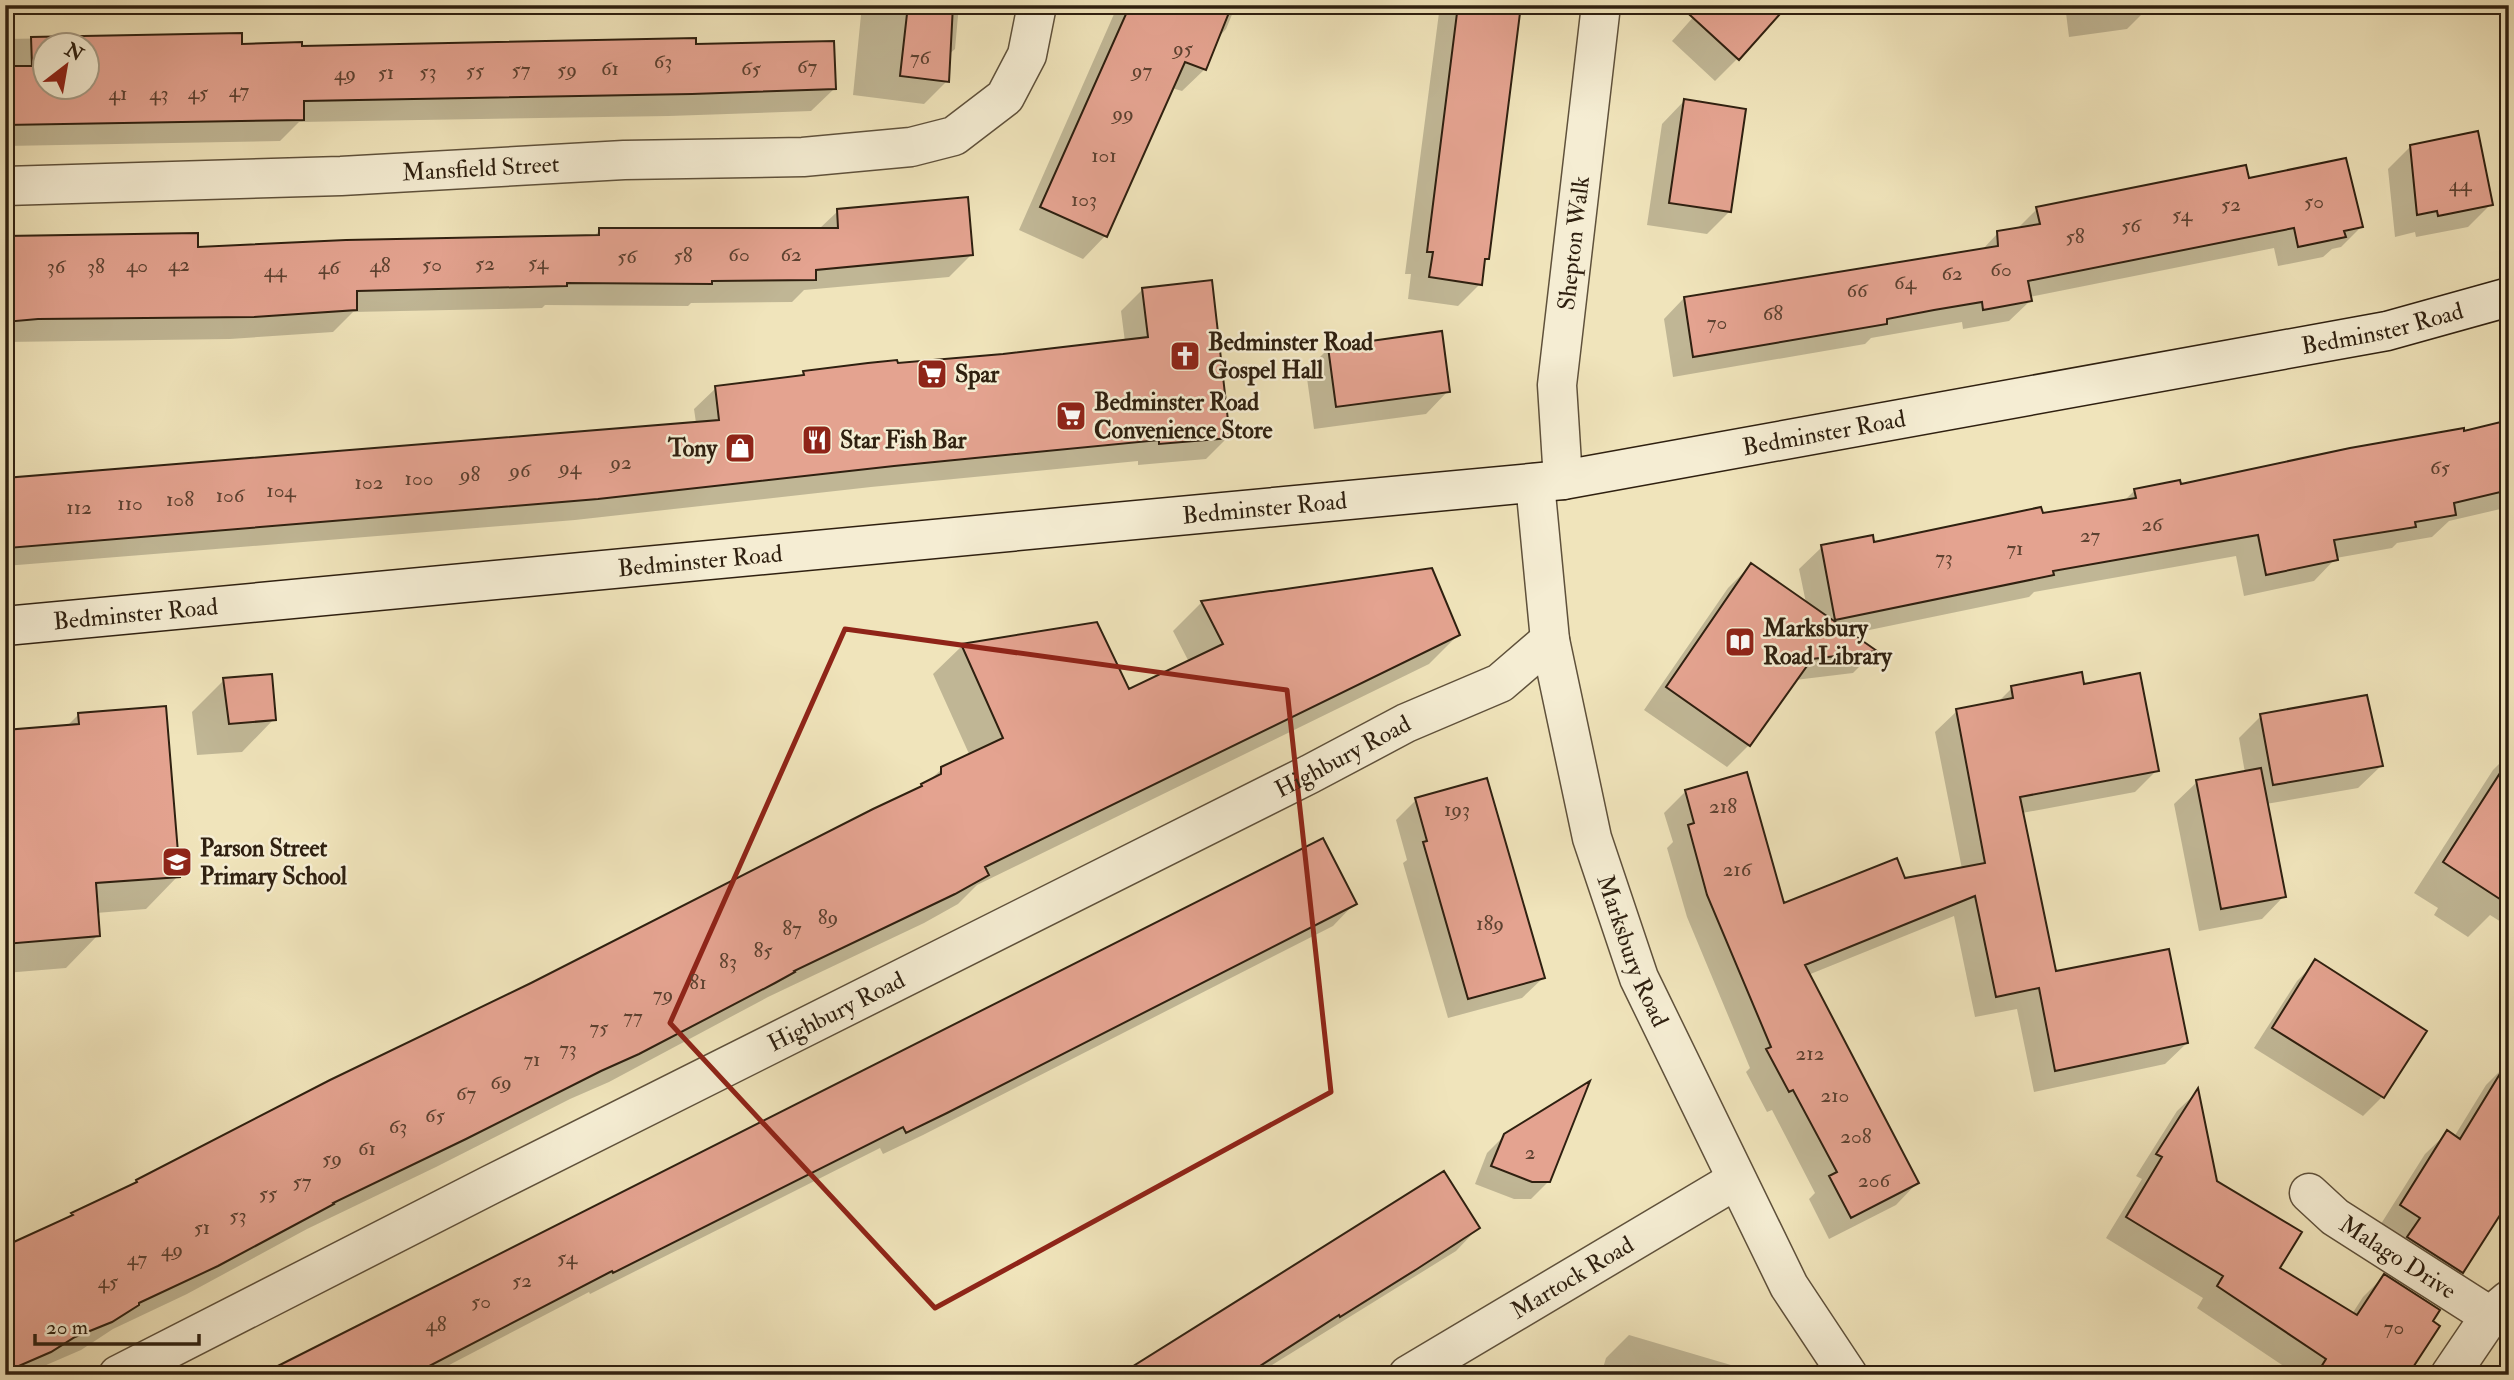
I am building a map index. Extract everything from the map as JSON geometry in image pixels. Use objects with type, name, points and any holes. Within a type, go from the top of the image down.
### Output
[{"type":"street","name":"Mansfield Street","points":[[5,187],[341,176],[624,160],[803,157],[911,148],[954,136],[1005,97],[1027,55],[1037,5]]},
{"type":"street","name":"Shepton Walk","points":[[1549,482],[1601,5]]},
{"type":"street","name":"Bedminster Road","points":[[5,626],[1549,482],[2387,331],[2509,297]]},
{"type":"street","name":"Marksbury Road","points":[[1549,482],[1550,640],[1592,838],[1639,978],[1789,1286],[1848,1375]]},
{"type":"street","name":"Highbury Road","points":[[117,1375],[1310,774],[1406,723],[1500,683],[1550,640]]},
{"type":"street","name":"Martock Road","points":[[1408,1375],[1736,1180]]},
{"type":"street","name":"Malago Drive","points":[[2309,1193],[2334,1217],[2500,1308],[2450,1375]]},
{"type":"highlighted area","points":[[845,629],[1287,690],[1331,1092],[935,1308],[670,1023]]},
{"type":"building","points":[[908,5],[953,5],[949,82],[900,76]]},
{"type":"building","points":[[1130,5],[1232,5],[1206,70],[1185,62],[1107,237],[1040,207]]},
{"type":"building","points":[[1458,5],[1521,5],[1489,259],[1485,259],[1482,285],[1429,277],[1433,252],[1427,252]]},
{"type":"building","points":[[1679,5],[1788,5],[1739,60]]},
{"type":"building","points":[[242,33],[242,44],[302,42],[302,46],[696,38],[696,44],[834,41],[836,89],[304,101],[304,120],[5,125],[5,66],[32,66],[32,102],[102,102],[102,36]]},
{"type":"building","points":[[1684,99],[1746,109],[1731,212],[1669,203]]},
{"type":"building","points":[[2478,131],[2493,205],[2438,216],[2437,211],[2417,215],[2410,145]]},
{"type":"building","points":[[2346,158],[2363,227],[2344,231],[2346,237],[2298,247],[2294,228],[2028,281],[2032,301],[1983,310],[1982,302],[1887,319],[1887,324],[1693,357],[1684,297],[1998,246],[1997,231],[2040,224],[2036,207],[2246,165],[2249,178]]},
{"type":"building","points":[[968,197],[973,255],[816,270],[816,280],[712,281],[712,284],[567,283],[567,286],[357,291],[357,310],[254,317],[38,319],[5,322],[5,236],[198,233],[198,247],[346,240],[599,235],[599,228],[838,228],[837,209]]},
{"type":"building","points":[[1212,280],[1230,438],[1159,444],[1159,440],[598,499],[8,548],[5,478],[719,420],[715,386],[804,375],[803,371],[868,363],[1003,354],[1148,337],[1142,288]]},
{"type":"building","points":[[1442,331],[1450,392],[1336,407],[1328,347]]},
{"type":"building","points":[[2509,420],[2509,490],[2454,503],[2456,515],[2415,522],[2416,527],[2334,540],[2338,560],[2266,575],[2258,535],[2053,571],[2054,575],[1835,620],[1821,545],[1873,535],[1874,542],[2041,507],[2043,513],[2136,498],[2134,489],[2180,480],[2181,484],[2350,448],[2464,428],[2464,431]]},
{"type":"building","name":"Marksbury Road Library","points":[[1751,563],[1877,651],[1812,659],[1750,746],[1666,687]]},
{"type":"building","points":[[1432,568],[1460,635],[985,867],[989,875],[955,894],[794,971],[639,1054],[333,1203],[218,1266],[139,1303],[112,1322],[5,1372],[5,1246],[73,1215],[71,1213],[137,1182],[136,1180],[330,1080],[531,983],[922,786],[921,784],[941,774],[941,767],[1003,738],[961,644],[1097,622],[1129,689],[1223,644],[1201,601]]},
{"type":"building","points":[[2082,672],[2084,684],[2140,673],[2159,771],[2020,797],[2056,971],[2169,949],[2188,1043],[2055,1071],[2039,988],[1996,997],[1975,896],[1805,965],[1919,1183],[1851,1218],[1829,1176],[1837,1172],[1793,1090],[1789,1092],[1766,1049],[1771,1047],[1707,895],[1688,825],[1694,823],[1685,790],[1747,772],[1784,903],[1897,858],[1905,878],[1985,863],[1956,709],[2013,698],[2011,686]]},
{"type":"building","points":[[272,674],[276,720],[229,724],[223,678]]},
{"type":"building","points":[[2367,695],[2383,766],[2273,785],[2260,714]]},
{"type":"building","points":[[166,706],[180,877],[96,883],[100,936],[5,944],[5,730],[79,724],[78,713]]},
{"type":"building","points":[[2509,759],[2509,905],[2443,862]]},
{"type":"building","points":[[2261,768],[2286,897],[2221,909],[2196,780]]},
{"type":"building","points":[[1487,778],[1545,978],[1468,999],[1423,842],[1427,841],[1415,798]]},
{"type":"building","points":[[1323,838],[1357,904],[947,1113],[906,1133],[903,1127],[613,1273],[612,1271],[412,1375],[260,1375]]},
{"type":"building","points":[[2315,959],[2427,1031],[2384,1098],[2272,1028]]},
{"type":"building","points":[[2509,1059],[2509,1201],[2463,1273],[2407,1237],[2420,1218],[2400,1205],[2447,1130],[2460,1139]]},
{"type":"building","points":[[1590,1081],[1550,1182],[1532,1182],[1491,1166],[1504,1134]]},
{"type":"building","points":[[2198,1088],[2217,1181],[2302,1232],[2280,1268],[2357,1315],[2384,1274],[2440,1310],[2433,1321],[2440,1326],[2408,1375],[2316,1375],[2326,1359],[2217,1286],[2223,1276],[2126,1217],[2162,1157],[2156,1154]]},
{"type":"building","points":[[1444,1171],[1480,1228],[1417,1269],[1246,1375],[1119,1375]]},
{"type":"place","name":"Bedminster Road Gospel Hall","points":[[1185,356]]},
{"type":"place","name":"Spar","points":[[932,374]]},
{"type":"place","name":"Bedminster Road Convenience Store","points":[[1071,416]]},
{"type":"place","name":"Star Fish Bar","points":[[817,440]]},
{"type":"place","name":"Tony","points":[[740,448]]},
{"type":"place","name":"Marksbury Road Library","points":[[1740,642]]},
{"type":"place","name":"Parson Street Primary School","points":[[177,862]]}]
